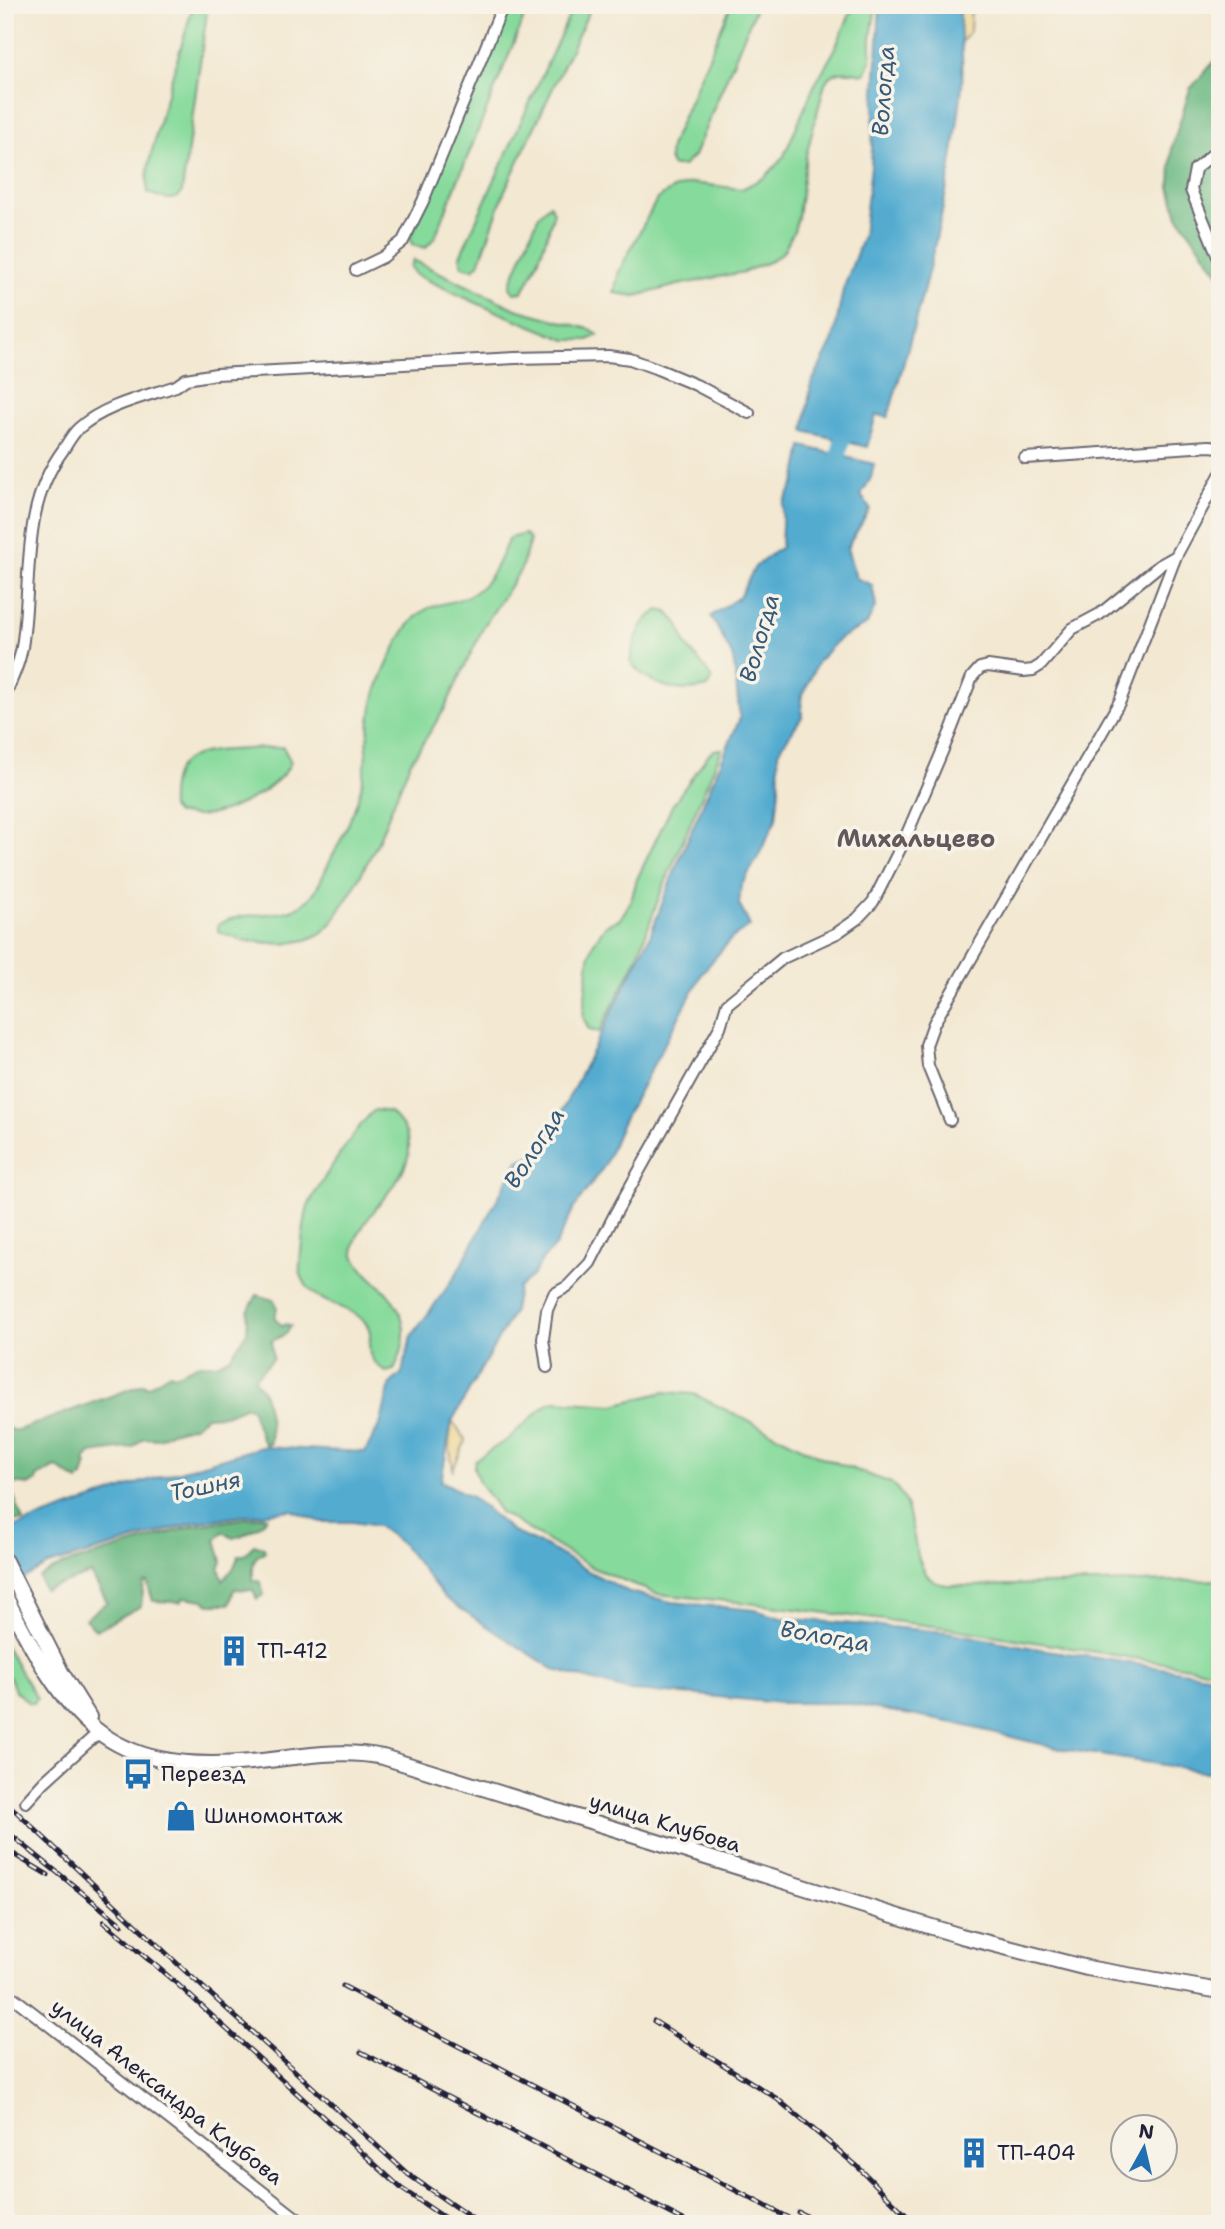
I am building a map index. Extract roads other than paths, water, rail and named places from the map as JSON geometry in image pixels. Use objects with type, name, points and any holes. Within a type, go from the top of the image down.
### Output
[{"type":"main road","points":[[5,1561],[72,1691],[99,1732]]},
{"type":"main road","name":"улица Клубова","points":[[8,1602],[63,1698],[76,1714],[109,1741],[130,1752],[167,1760],[230,1763],[335,1752],[383,1757],[961,1937],[1087,1968],[1220,1991]]},
{"type":"street","points":[[356,270],[383,257],[403,241],[423,201],[503,5]]},
{"type":"street","points":[[1220,148],[1195,169],[1191,190],[1220,261]]},
{"type":"street","points":[[5,695],[18,666],[23,640],[32,531],[39,493],[55,460],[78,429],[105,411],[176,386],[186,379],[216,374],[514,358],[608,356],[630,359],[655,368],[696,385],[749,413]]},
{"type":"street","points":[[1025,458],[1220,447]]},
{"type":"street","points":[[950,1120],[928,1066],[926,1045],[934,1023],[1120,701],[1175,556],[1220,475]]},
{"type":"street","points":[[547,1367],[543,1339],[547,1310],[554,1294],[568,1286],[590,1264],[615,1214],[720,1027],[727,1004],[783,958],[837,933],[857,919],[873,902],[919,805],[972,677],[980,668],[988,666],[1033,670],[1041,665],[1073,629],[1100,614],[1175,556]]},
{"type":"street","points":[[26,1802],[99,1732]]},
{"type":"street","name":"улица Александра Клубова","points":[[5,1992],[304,2224]]},
{"type":"water","points":[[880,5],[959,5],[962,85],[950,169],[923,294],[888,417],[876,415],[867,447],[804,431],[811,384],[833,340],[843,290],[863,236],[871,166]]},
{"type":"water","name":"Тошня","points":[[802,446],[874,464],[871,478],[861,495],[870,509],[847,548],[856,578],[872,585],[876,605],[867,624],[840,638],[818,661],[801,699],[802,717],[778,752],[779,789],[776,819],[741,886],[739,904],[750,926],[731,939],[703,972],[621,1125],[605,1165],[574,1208],[556,1245],[533,1275],[518,1288],[514,1311],[452,1421],[441,1481],[473,1498],[513,1532],[549,1548],[629,1592],[672,1602],[755,1610],[781,1618],[947,1632],[1220,1677],[1220,1774],[1056,1748],[954,1723],[845,1703],[780,1703],[629,1691],[555,1670],[445,1598],[402,1544],[378,1526],[352,1522],[321,1522],[291,1510],[196,1522],[48,1565],[5,1589],[5,1530],[139,1483],[261,1447],[365,1452],[381,1422],[390,1384],[402,1373],[411,1337],[454,1278],[518,1161],[542,1151],[649,938],[678,862],[740,718],[733,657],[711,616],[739,597],[755,567],[781,547],[783,504],[795,482]]},
{"type":"waterway","name":"Вологда","points":[[834,476],[847,420]]},
{"type":"railway","points":[[5,1801],[183,1969],[409,2175],[480,2224]]},
{"type":"railway","points":[[5,1830],[122,1925]]},
{"type":"railway","points":[[5,1849],[48,1875]]},
{"type":"railway","points":[[104,1922],[175,1982],[402,2189],[454,2224]]},
{"type":"railway","points":[[343,1986],[800,2224]]},
{"type":"railway","points":[[654,2021],[776,2098],[858,2167],[915,2224]]},
{"type":"railway","points":[[361,2052],[691,2224]]},
{"type":"railway","points":[[798,2212],[822,2224]]},
{"type":"place","name":"ТП-412","points":[[234,1651]]},
{"type":"place","name":"Переезд","points":[[138,1774]]},
{"type":"place","name":"Шиномонтаж","points":[[181,1816]]},
{"type":"place","name":"ТП-404","points":[[974,2153]]},
{"type":"district","name":"Михальцево","points":[[916,839]]}]
